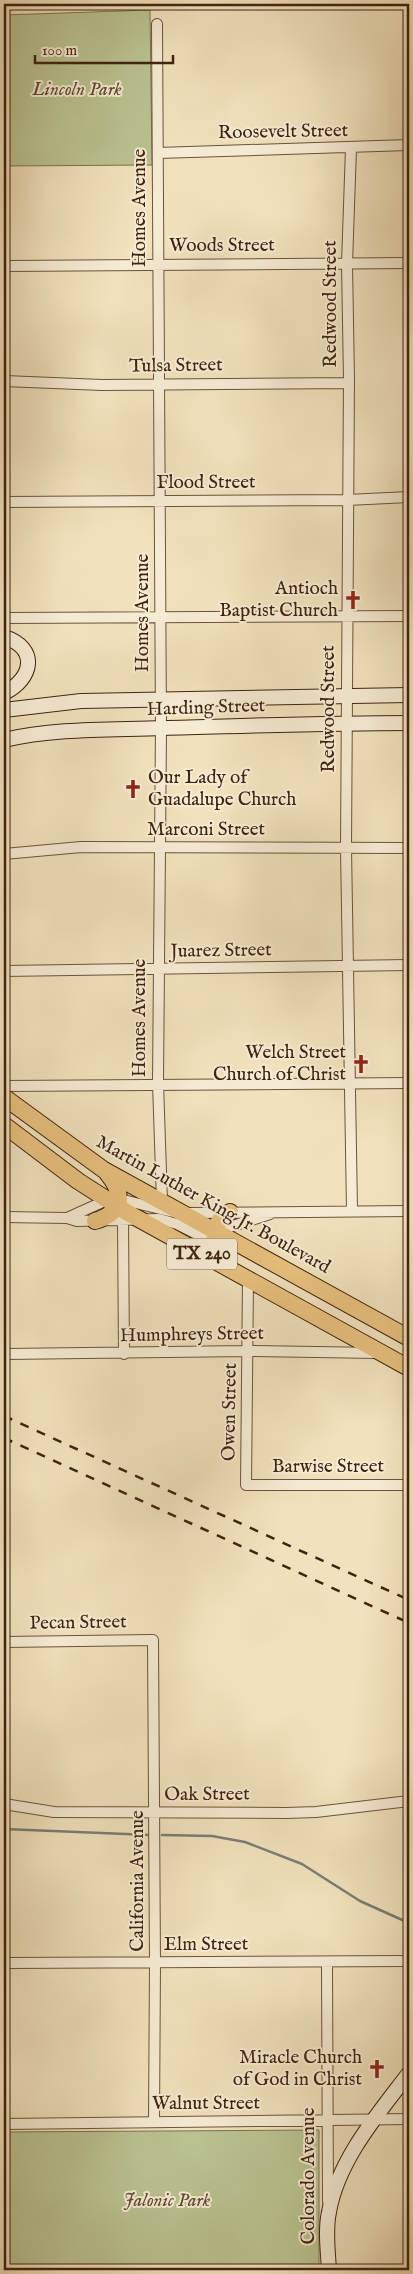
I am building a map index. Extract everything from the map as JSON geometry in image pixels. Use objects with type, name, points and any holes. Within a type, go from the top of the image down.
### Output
[{"type":"main road","name":"Martin Luther King Jr. Boulevard","points":[[4,1097],[57,1138],[104,1170],[409,1338]]},
{"type":"main road","name":"TX 240","points":[[4,1125],[78,1181],[121,1209],[409,1368]]},
{"type":"main road","points":[[95,1221],[121,1209],[118,1186],[104,1170]]},
{"type":"main road","points":[[228,1269],[219,1257],[214,1243],[214,1231],[223,1216],[230,1212]]},
{"type":"street","name":"Homes Avenue","points":[[157,24],[161,700],[157,970],[162,1202]]},
{"type":"street","name":"Roosevelt Street","points":[[158,153],[409,145]]},
{"type":"street","name":"Redwood Street","points":[[351,148],[347,264],[346,848],[352,1210]]},
{"type":"street","name":"Woods Street","points":[[4,266],[409,263]]},
{"type":"street","name":"Tulsa Street","points":[[4,382],[159,384],[348,383]]},
{"type":"street","name":"Flood Street","points":[[4,502],[347,500],[409,497]]},
{"type":"street","points":[[4,618],[409,616]]},
{"type":"street","points":[[4,637],[14,640],[22,646],[28,664],[26,674],[20,682],[4,693]]},
{"type":"street","name":"Harding Street","points":[[4,710],[81,701],[409,695]]},
{"type":"street","name":"Harding Street","points":[[4,740],[56,732],[347,723],[409,723]]},
{"type":"street","name":"Marconi Street","points":[[4,854],[81,847],[409,848]]},
{"type":"street","name":"Juarez Street","points":[[4,971],[409,965]]},
{"type":"street","points":[[4,1086],[158,1083],[409,1083]]},
{"type":"street","points":[[4,1218],[66,1218],[121,1209],[150,1208],[182,1213],[352,1210],[409,1211]]},
{"type":"street","points":[[121,1209],[159,1218],[178,1224],[197,1234],[205,1235],[241,1225],[276,1212]]},
{"type":"street","points":[[121,1209],[124,1354]]},
{"type":"street","points":[[66,1218],[77,1221],[95,1221]]},
{"type":"street","name":"Owen Street","points":[[246,1485],[248,1280]]},
{"type":"street","name":"Humphreys Street","points":[[4,1354],[248,1351],[381,1353]]},
{"type":"street","name":"Barwise Street","points":[[246,1485],[409,1485]]},
{"type":"street","name":"Pecan Street","points":[[4,1642],[154,1640]]},
{"type":"street","name":"California Avenue","points":[[154,1640],[154,2122]]},
{"type":"street","name":"Oak Street","points":[[4,1804],[54,1812],[316,1812],[409,1801]]},
{"type":"street","name":"Colorado Avenue","points":[[327,1962],[328,2270]]},
{"type":"street","name":"Elm Street","points":[[4,1963],[409,1962]]},
{"type":"street","points":[[328,2214],[335,2190],[344,2170],[375,2119],[409,2073]]},
{"type":"street","name":"Walnut Street","points":[[4,2124],[409,2119]]},
{"type":"green space","name":"Lincoln Park","points":[[150,10],[152,165],[4,166],[4,15]]},
{"type":"green space","name":"Jalonic Park","points":[[319,2130],[319,2270],[4,2270],[4,2132]]},
{"type":"waterway","points":[[4,10],[7,4]]},
{"type":"waterway","points":[[4,1829],[150,1835]]},
{"type":"waterway","points":[[162,1835],[212,1836],[245,1842],[302,1864],[360,1901],[409,1923]]},
{"type":"railway","points":[[4,1416],[409,1600]]},
{"type":"railway","points":[[4,1438],[409,1623]]},
{"type":"place","name":"Antioch Baptist Church","points":[[353,600]]},
{"type":"place","name":"Our Lady of Guadalupe Church","points":[[133,789]]},
{"type":"place","name":"Welch Street Church of Christ","points":[[361,1064]]},
{"type":"place","name":"Miracle Church of God in Christ","points":[[377,2069]]}]
